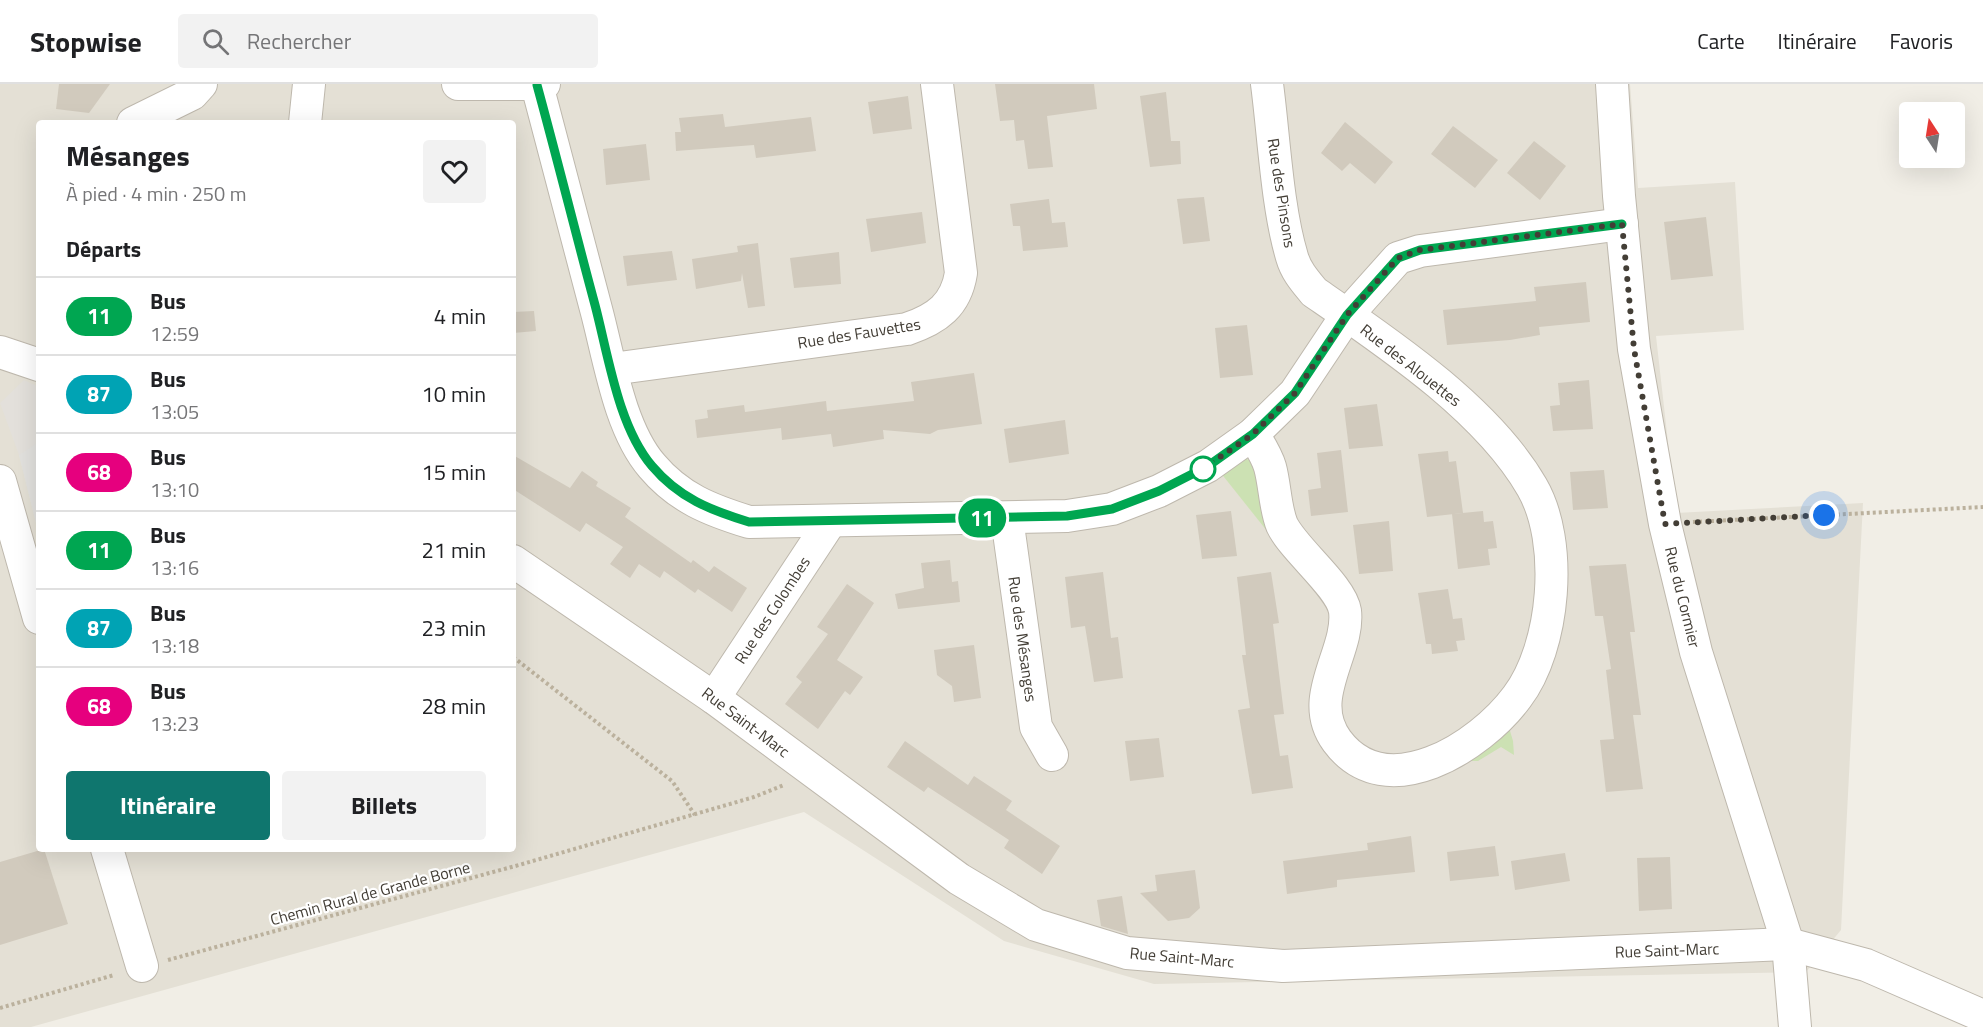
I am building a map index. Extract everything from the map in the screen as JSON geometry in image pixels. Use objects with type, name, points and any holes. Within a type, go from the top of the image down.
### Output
[{"type":"street","points":[[139,120],[192,94],[201,84]]},
{"type":"street","points":[[305,120],[309,84]]},
{"type":"street","points":[[458,84],[540,84],[612,369],[631,433],[652,466],[677,489],[705,508],[749,522],[1067,516],[1112,509],[1159,491],[1208,466],[1253,434],[1295,393],[1347,315],[1398,258],[1420,250],[1622,224]]},
{"type":"street","name":"Rue des Fauvettes","points":[[612,369],[907,329],[930,321],[950,305],[958,290],[961,273],[937,84]]},
{"type":"street","name":"Rue des Pinsons","points":[[1267,84],[1292,258],[1301,276],[1314,292],[1347,315]]},
{"type":"street","name":"Rue du Cormier","points":[[1612,84],[1634,349],[1665,524],[1696,652],[1788,945],[1795,1027]]},
{"type":"street","name":"Rue des Alouettes","points":[[1253,434],[1269,464],[1282,525],[1343,604],[1344,626],[1326,697],[1330,729],[1336,740],[1352,758],[1370,766],[1391,769],[1423,766],[1453,754],[1487,729],[1518,697],[1540,653],[1551,605],[1546,530],[1534,490],[1512,456],[1452,395],[1347,315]]},
{"type":"street","points":[[0,352],[36,364]]},
{"type":"street","points":[[0,481],[36,607]]},
{"type":"street","name":"Rue des Mésanges","points":[[1007,518],[1036,727],[1052,755]]},
{"type":"street","name":"Rue des Colombes","points":[[714,698],[830,522]]},
{"type":"street","name":"Rue Saint-Marc","points":[[516,563],[714,698],[960,879],[1036,925],[1127,953],[1283,966],[1788,945],[1866,965],[1983,1016]]},
{"type":"street","points":[[108,852],[142,966]]},
{"type":"path","points":[[1665,524],[1983,507]]},
{"type":"path","points":[[516,659],[672,781],[695,815]]},
{"type":"path","name":"Chemin Rural de Grande Borne","points":[[0,1008],[142,966],[695,815],[754,797],[813,772]]},
{"type":"shaded area","points":[[0,84],[1630,84],[1638,188],[1735,182],[1744,330],[1656,336],[1676,513],[1863,503],[1841,930],[1806,972],[1154,984],[1004,941],[804,812],[31,1027],[0,1027]]},
{"type":"shaded area","points":[[24,380],[36,386],[36,524],[19,455],[0,403]]},
{"type":"shaded area","points":[[36,444],[36,522],[19,455]]},
{"type":"green space","points":[[1245,458],[1256,464],[1275,541],[1220,472]]},
{"type":"green space","points":[[1508,724],[1514,755],[1501,747],[1478,761],[1472,761],[1471,756]]},
{"type":"building","points":[[59,84],[110,84],[89,113],[56,109]]},
{"type":"building","points":[[995,84],[1094,84],[1097,109],[1047,116],[1053,167],[1028,169],[1024,140],[1016,141],[1014,120],[1000,121]]},
{"type":"building","points":[[1166,92],[1171,141],[1180,141],[1181,164],[1150,167],[1140,96]]},
{"type":"building","points":[[908,96],[912,129],[873,134],[868,102]]},
{"type":"building","points":[[723,114],[725,127],[811,117],[816,151],[756,158],[754,145],[676,151],[675,132],[681,132],[679,118]]},
{"type":"building","points":[[1345,122],[1393,162],[1375,184],[1350,163],[1342,171],[1321,153]]},
{"type":"building","points":[[1453,126],[1498,160],[1475,188],[1431,154]]},
{"type":"building","points":[[1534,141],[1566,166],[1540,200],[1507,173]]},
{"type":"building","points":[[646,144],[650,180],[606,185],[603,149]]},
{"type":"building","points":[[1204,197],[1210,241],[1183,244],[1177,199]]},
{"type":"building","points":[[1049,199],[1052,223],[1065,222],[1068,247],[1023,251],[1020,226],[1013,226],[1010,204]]},
{"type":"building","points":[[922,212],[926,243],[871,252],[866,219]]},
{"type":"building","points":[[1706,217],[1713,276],[1671,280],[1664,222]]},
{"type":"building","points":[[758,243],[765,306],[748,308],[742,273],[741,281],[696,289],[692,259],[738,252],[737,246]]},
{"type":"building","points":[[672,251],[677,280],[627,286],[623,256]]},
{"type":"building","points":[[839,252],[841,284],[794,288],[790,258]]},
{"type":"building","points":[[1586,282],[1590,322],[1539,327],[1540,335],[1510,340],[1447,345],[1443,310],[1536,301],[1534,287]]},
{"type":"building","points":[[534,311],[536,331],[516,333],[516,312]]},
{"type":"building","points":[[1247,325],[1253,375],[1220,378],[1215,328]]},
{"type":"building","points":[[974,373],[982,424],[938,430],[930,434],[883,430],[884,439],[833,447],[831,434],[782,440],[781,428],[697,438],[695,420],[708,418],[707,410],[744,405],[745,412],[826,401],[827,411],[914,401],[911,382]]},
{"type":"building","points":[[1589,380],[1593,429],[1553,431],[1550,406],[1560,405],[1558,383]]},
{"type":"building","points":[[1377,404],[1383,446],[1349,449],[1344,408]]},
{"type":"building","points":[[1065,420],[1069,454],[1009,463],[1004,429]]},
{"type":"building","points":[[1341,450],[1348,512],[1311,516],[1308,490],[1321,488],[1317,453]]},
{"type":"building","points":[[1448,451],[1449,462],[1456,461],[1463,513],[1427,517],[1418,454]]},
{"type":"building","points":[[516,457],[570,488],[582,471],[598,482],[596,486],[631,508],[625,517],[691,563],[693,560],[709,572],[714,566],[747,588],[732,612],[698,589],[695,593],[664,571],[660,578],[639,564],[630,578],[610,564],[623,547],[586,523],[580,532],[516,491]]},
{"type":"building","points":[[1604,470],[1608,508],[1573,510],[1570,472]]},
{"type":"building","points":[[1231,511],[1237,556],[1202,559],[1196,515]]},
{"type":"building","points":[[1483,511],[1484,522],[1493,521],[1497,548],[1488,549],[1490,565],[1458,569],[1452,514]]},
{"type":"building","points":[[1389,521],[1393,571],[1359,574],[1353,525]]},
{"type":"building","points":[[950,560],[952,582],[958,581],[960,602],[898,609],[895,594],[924,588],[921,563]]},
{"type":"building","points":[[1626,564],[1635,632],[1630,632],[1641,715],[1633,715],[1643,789],[1606,792],[1600,740],[1614,739],[1606,670],[1611,669],[1603,616],[1595,616],[1589,566]]},
{"type":"building","points":[[1103,572],[1111,638],[1118,637],[1123,678],[1094,682],[1085,626],[1071,628],[1065,577]]},
{"type":"building","points":[[1271,572],[1279,623],[1273,624],[1284,714],[1274,715],[1280,756],[1288,755],[1293,788],[1252,794],[1238,710],[1250,708],[1242,655],[1246,655],[1237,577]]},
{"type":"building","points":[[847,584],[874,603],[837,660],[863,677],[850,695],[845,691],[818,729],[785,704],[802,682],[796,677],[828,634],[817,627]]},
{"type":"building","points":[[1448,589],[1453,619],[1462,618],[1465,640],[1456,641],[1458,651],[1432,654],[1431,644],[1426,644],[1418,593]]},
{"type":"building","points":[[974,645],[981,698],[954,702],[952,686],[937,675],[934,650]]},
{"type":"building","points":[[1159,738],[1164,777],[1130,781],[1125,741]]},
{"type":"building","points":[[905,741],[968,785],[974,776],[1012,801],[1006,810],[1060,846],[1042,874],[1004,848],[1009,840],[928,787],[924,792],[887,767]]},
{"type":"building","points":[[1411,836],[1415,872],[1337,880],[1337,887],[1287,894],[1283,861],[1368,850],[1367,843]]},
{"type":"building","points":[[1495,846],[1499,876],[1450,881],[1447,852]]},
{"type":"building","points":[[36,851],[45,852],[68,924],[0,945],[0,862]]},
{"type":"building","points":[[1565,853],[1570,881],[1515,890],[1511,861]]},
{"type":"building","points":[[1670,857],[1672,909],[1639,911],[1637,858]]},
{"type":"building","points":[[1195,870],[1200,908],[1189,918],[1168,921],[1140,893],[1157,891],[1155,875]]},
{"type":"building","points":[[1122,896],[1128,934],[1101,926],[1097,900]]},
{"type":"bus line","name":"11","points":[[537,85],[631,433],[652,466],[677,489],[705,508],[749,522],[1067,516],[1112,509],[1159,491],[1208,466],[1253,434],[1295,393],[1347,315],[1398,258],[1420,250],[1622,224]]},
{"type":"route","points":[[1203,469],[1253,434],[1295,393],[1347,315],[1398,258],[1420,250],[1622,224],[1634,349],[1665,524],[1824,515]]}]
